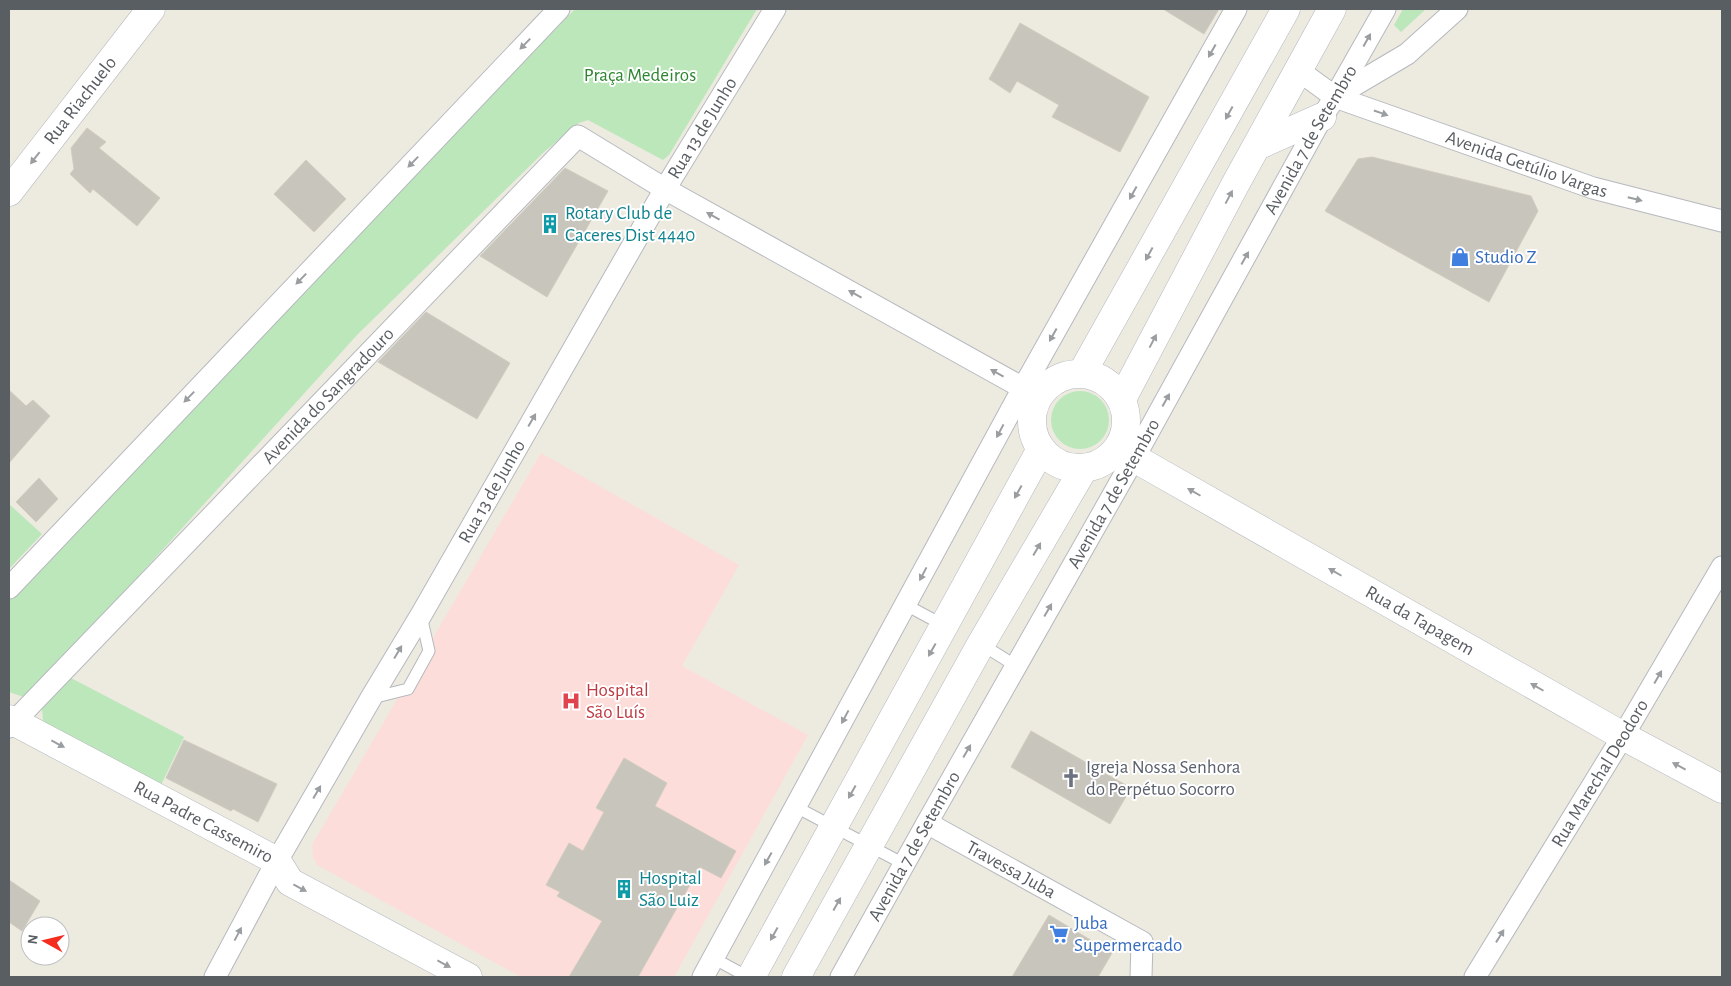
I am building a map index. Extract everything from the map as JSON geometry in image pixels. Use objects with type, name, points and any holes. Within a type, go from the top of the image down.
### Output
[{"type":"main road","name":"Rua Riachuelo","points":[[9,192],[151,9]]},
{"type":"main road","name":"Avenida 7 de Setembro","points":[[1122,399],[1332,9]]},
{"type":"main road","points":[[1082,373],[1282,18]]},
{"type":"main road","points":[[1282,18],[1276,42],[1281,54],[1298,70]]},
{"type":"main road","points":[[1257,146],[1328,107]]},
{"type":"main road","points":[[1082,373],[1098,377],[1112,386],[1122,399],[1126,414],[1128,451],[1114,453],[1106,461],[1095,466],[1084,468],[1068,467],[1053,461],[1041,449],[1034,436],[1032,391],[1070,374],[1082,373]]},
{"type":"main road","points":[[750,977],[1041,449]]},
{"type":"main road","name":"Rua da Tapagem","points":[[1128,451],[1623,736],[1722,789]]},
{"type":"main road","name":"Avenida 7 de Setembro","points":[[796,977],[981,644],[1084,468]]},
{"type":"main road","name":"Rua Padre Cassemiro","points":[[11,722],[277,861],[290,882],[468,977]]},
{"type":"street","points":[[9,588],[559,9]]},
{"type":"street","name":"Rua 13 de Junho","points":[[215,977],[277,861],[421,615],[665,189],[775,9]]},
{"type":"street","points":[[703,977],[906,605],[1032,391],[1236,9]]},
{"type":"street","name":"Avenida 7 de Setembro","points":[[842,977],[926,823],[1016,666],[1128,451],[1385,9]]},
{"type":"street","points":[[1328,107],[1407,54],[1457,9]]},
{"type":"street","name":"Avenida Getúlio Vargas","points":[[1298,70],[1328,107],[1593,188],[1722,221]]},
{"type":"street","name":"Avenida do Sangradouro","points":[[11,722],[578,136],[665,189]]},
{"type":"street","points":[[665,189],[1032,391]]},
{"type":"street","name":"Rua Marechal Deodoro","points":[[1475,977],[1623,736],[1722,567]]},
{"type":"street","name":"Travessa Juba","points":[[926,823],[1142,942],[1141,977]]},
{"type":"lane","points":[[906,605],[945,626]]},
{"type":"lane","points":[[981,644],[1016,666]]},
{"type":"lane","points":[[796,808],[904,864]]},
{"type":"lane","points":[[713,958],[750,977]]},
{"type":"shaded area","name":"Hospital São Luís","points":[[541,453],[739,565],[682,666],[808,735],[674,977],[521,977],[317,865],[313,857],[312,845]]},
{"type":"green space","name":"Praça Medeiros","points":[[575,9],[757,9],[669,155],[663,160],[588,120],[579,123],[544,152],[358,334],[98,621],[24,697],[9,692],[9,599]]},
{"type":"green space","points":[[1403,9],[1426,9],[1401,32],[1394,25]]},
{"type":"green space","points":[[1074,391],[1086,391],[1101,399],[1109,414],[1109,426],[1101,441],[1086,449],[1074,449],[1059,441],[1051,426],[1051,414],[1059,399]]},
{"type":"green space","points":[[9,504],[42,534],[9,569]]},
{"type":"green space","points":[[71,678],[184,737],[160,787],[43,720],[42,709]]},
{"type":"building","points":[[1163,9],[1219,9],[1204,34]]},
{"type":"building","points":[[1020,23],[1149,97],[1120,152],[1052,117],[1059,105],[1017,81],[1010,93],[989,79]]},
{"type":"building","points":[[87,128],[106,142],[99,148],[160,198],[137,226],[93,189],[90,193],[70,174],[74,169],[71,148]]},
{"type":"building","name":"Studio Z","points":[[1372,157],[1531,196],[1538,211],[1489,302],[1325,211],[1358,159]]},
{"type":"building","points":[[306,160],[346,199],[314,232],[274,194]]},
{"type":"building","name":"Rotary Club de Caceres Dist 4440","points":[[565,168],[608,191],[547,297],[480,256]]},
{"type":"building","points":[[426,312],[510,363],[477,419],[378,362]]},
{"type":"building","points":[[9,390],[26,406],[33,400],[50,416],[9,463]]},
{"type":"building","points":[[39,478],[58,499],[36,522],[16,502]]},
{"type":"building","name":"Igreja Nossa Senhora do Perpétuo Socorro","points":[[1031,731],[1131,788],[1110,824],[1011,767]]},
{"type":"building","points":[[184,740],[277,784],[258,822],[233,809],[231,811],[166,778]]},
{"type":"building","name":"Hospital São Luiz","points":[[624,758],[667,783],[655,806],[736,851],[721,878],[700,867],[638,977],[569,977],[602,921],[557,896],[560,892],[546,885],[569,843],[583,851],[604,812],[596,808]]},
{"type":"building","points":[[9,880],[40,901],[31,916],[20,916],[20,930],[9,922]]},
{"type":"building","name":"Juba Supermercado","points":[[1049,915],[1112,953],[1098,977],[1012,977]]},
{"type":"place","name":"Rotary Club de Caceres Dist 4440","points":[[550,224]]},
{"type":"place","name":"Studio Z","points":[[1460,257]]},
{"type":"place","name":"Hospital São Luís","points":[[571,701]]},
{"type":"place","name":"Igreja Nossa Senhora do Perpétuo Socorro","points":[[1071,778]]},
{"type":"place","name":"Hospital São Luiz","points":[[624,889]]},
{"type":"place","name":"Juba Supermercado","points":[[1059,934]]}]
